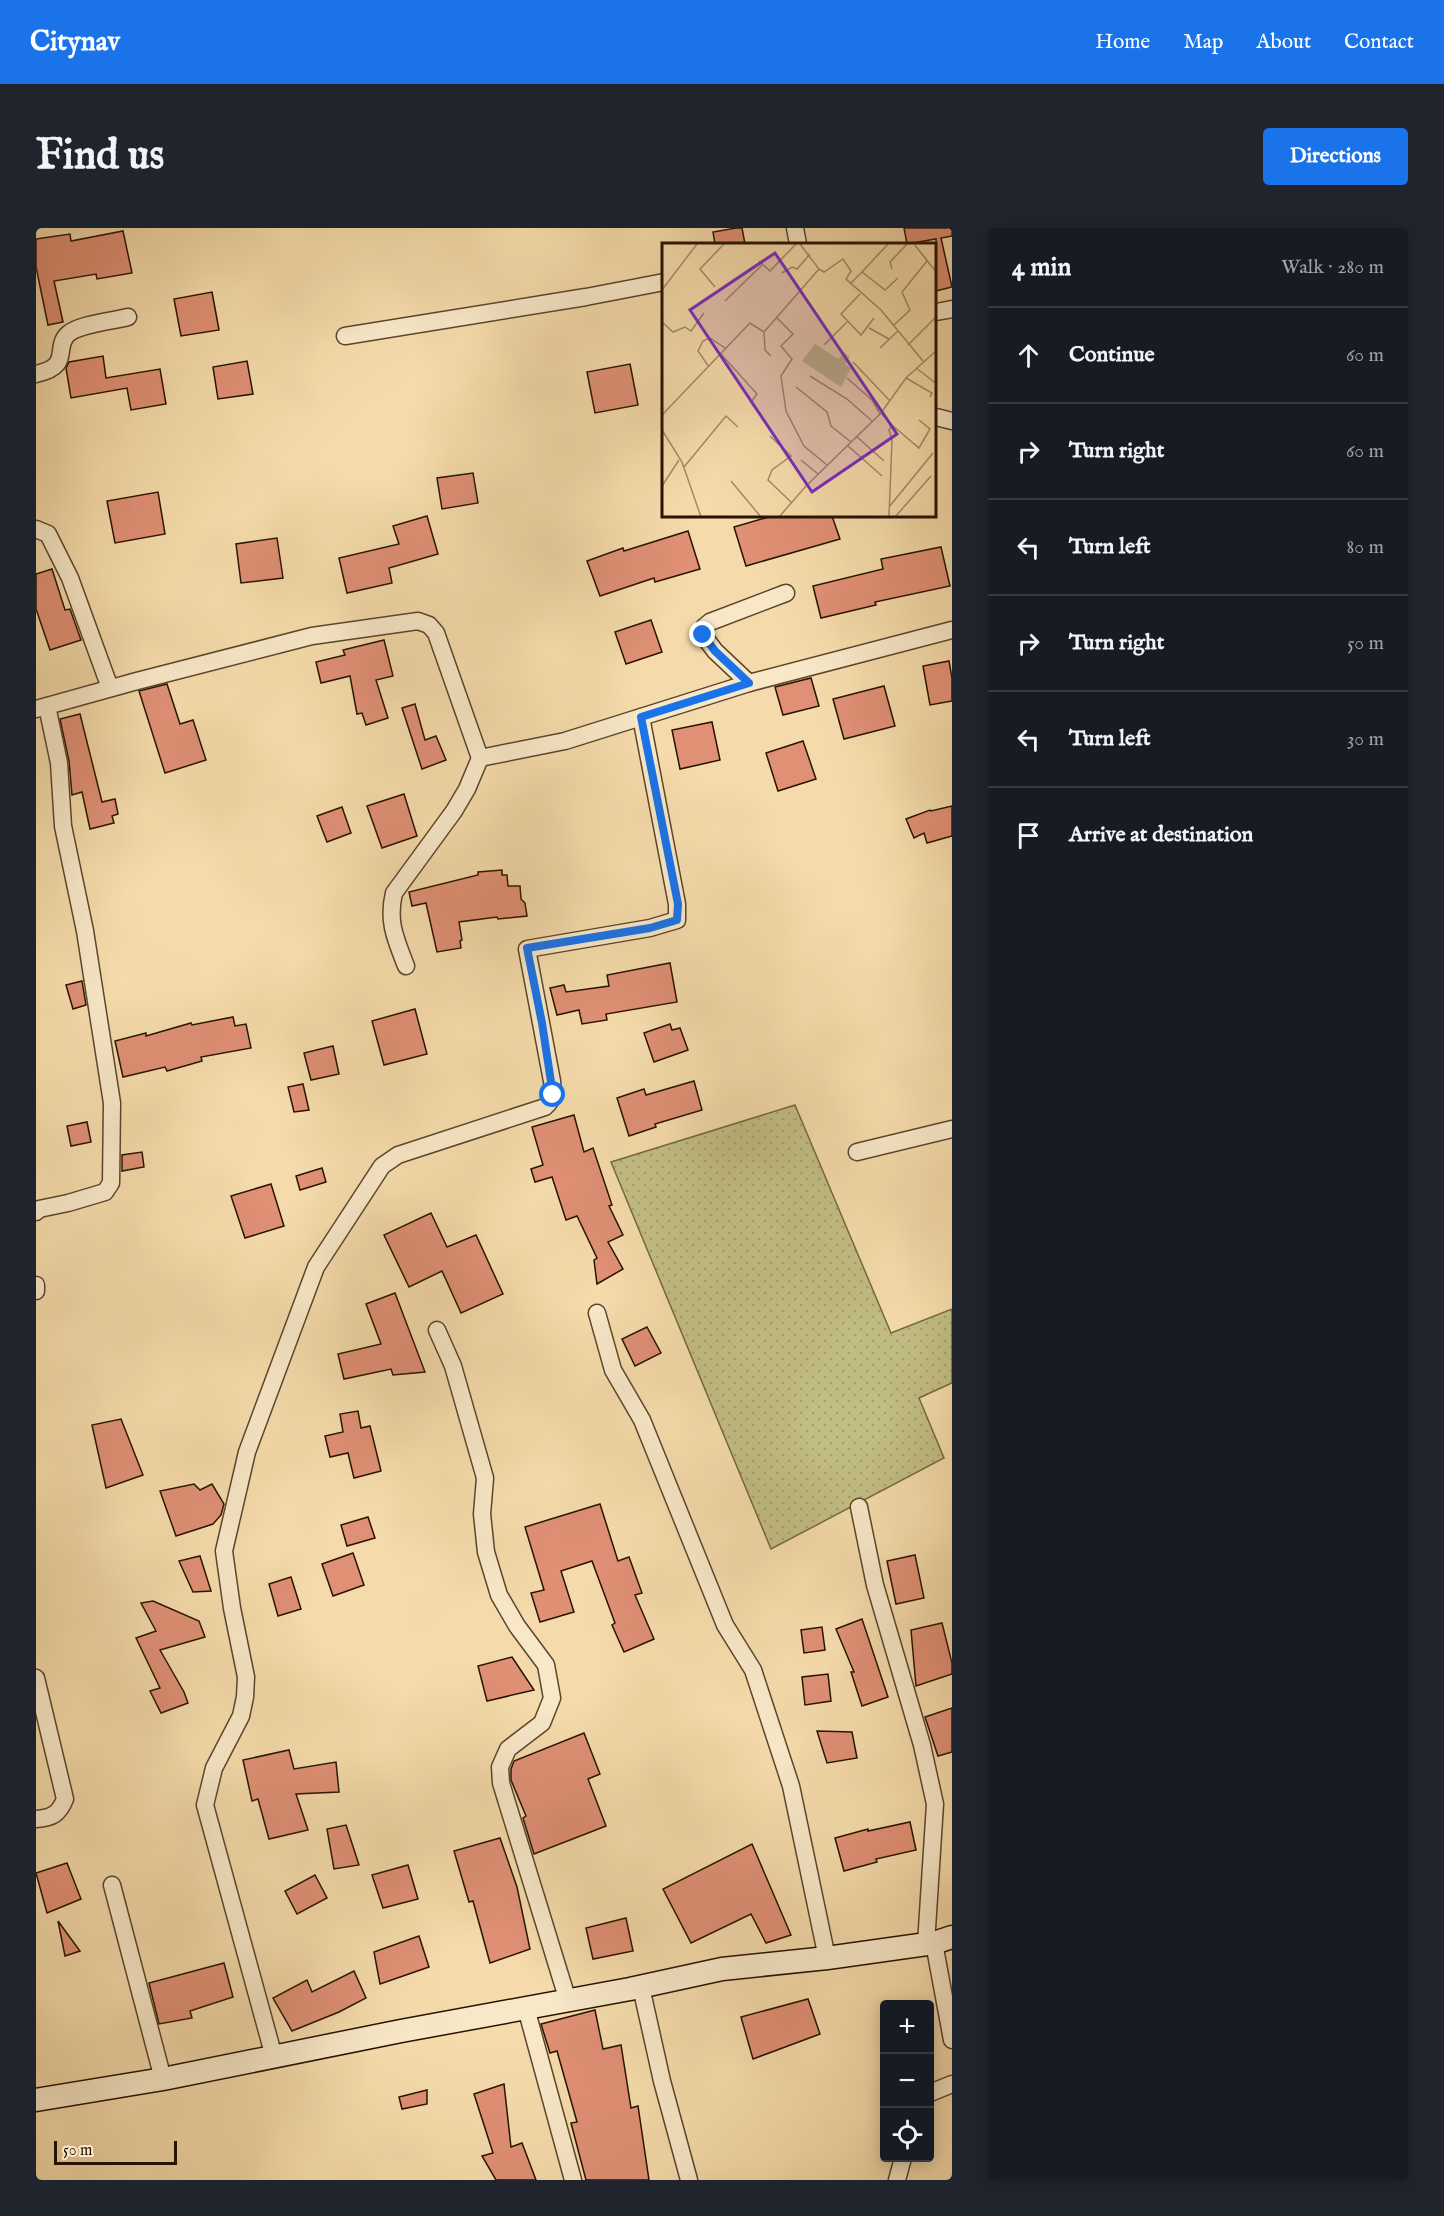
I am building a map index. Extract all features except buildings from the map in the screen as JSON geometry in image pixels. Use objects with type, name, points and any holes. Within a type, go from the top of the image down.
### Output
[{"type":"street","points":[[795,228],[798,243]]},
{"type":"street","points":[[345,336],[662,282]]},
{"type":"street","points":[[937,312],[952,309]]},
{"type":"street","points":[[36,374],[50,371],[59,361],[66,336],[74,330],[128,317]]},
{"type":"street","points":[[937,417],[952,421]]},
{"type":"street","points":[[36,529],[48,534],[70,578],[110,688]]},
{"type":"street","points":[[749,683],[715,651],[703,635],[704,627],[710,622],[786,593]]},
{"type":"street","points":[[36,1212],[39,1209],[105,1192],[111,1183],[111,1094],[85,931],[63,826],[59,764],[41,708],[312,636],[418,621],[429,625],[436,633],[480,758],[467,789],[454,811],[394,894],[390,909],[393,931],[406,966]]},
{"type":"street","points":[[480,758],[565,741],[749,683],[952,630]]},
{"type":"street","points":[[274,2057],[205,1805],[214,1768],[241,1716],[245,1697],[246,1677],[232,1608],[224,1551],[247,1452],[316,1268],[382,1166],[398,1155],[545,1107],[551,1102],[552,1081],[527,948],[650,928],[677,920],[678,904],[641,717]]},
{"type":"street","points":[[856,1152],[952,1129]]},
{"type":"street","points":[[36,1285],[36,1291]]},
{"type":"street","points":[[597,1312],[613,1370],[642,1420],[725,1625],[753,1670],[791,1786],[827,1958]]},
{"type":"street","points":[[437,1330],[453,1366],[485,1478],[482,1514],[486,1552],[500,1595],[517,1626],[546,1665],[552,1698],[542,1723],[508,1749],[500,1767],[501,1783],[568,2001]]},
{"type":"street","points":[[859,1507],[875,1586],[922,1745],[935,1804],[938,1941],[952,2040]]},
{"type":"street","points":[[36,1678],[65,1799],[61,1809],[49,1818],[36,1820]]},
{"type":"street","points":[[112,1885],[163,2079]]},
{"type":"street","points":[[36,2100],[163,2079],[401,2031],[641,1987],[722,1969],[827,1958],[938,1941]]},
{"type":"street","points":[[641,1987],[662,2080],[689,2180]]},
{"type":"street","points":[[526,2008],[573,2180]]},
{"type":"street","points":[[934,2091],[952,2084]]},
{"type":"street","points":[[897,2180],[902,2162]]},
{"type":"shaded area","points":[[795,1105],[891,1333],[952,1309],[952,1383],[919,1398],[944,1458],[771,1549],[611,1162]]},
{"type":"route","points":[[553,1095],[527,948],[668,925],[677,920],[678,904],[641,717],[749,683],[715,651],[703,635]]}]
